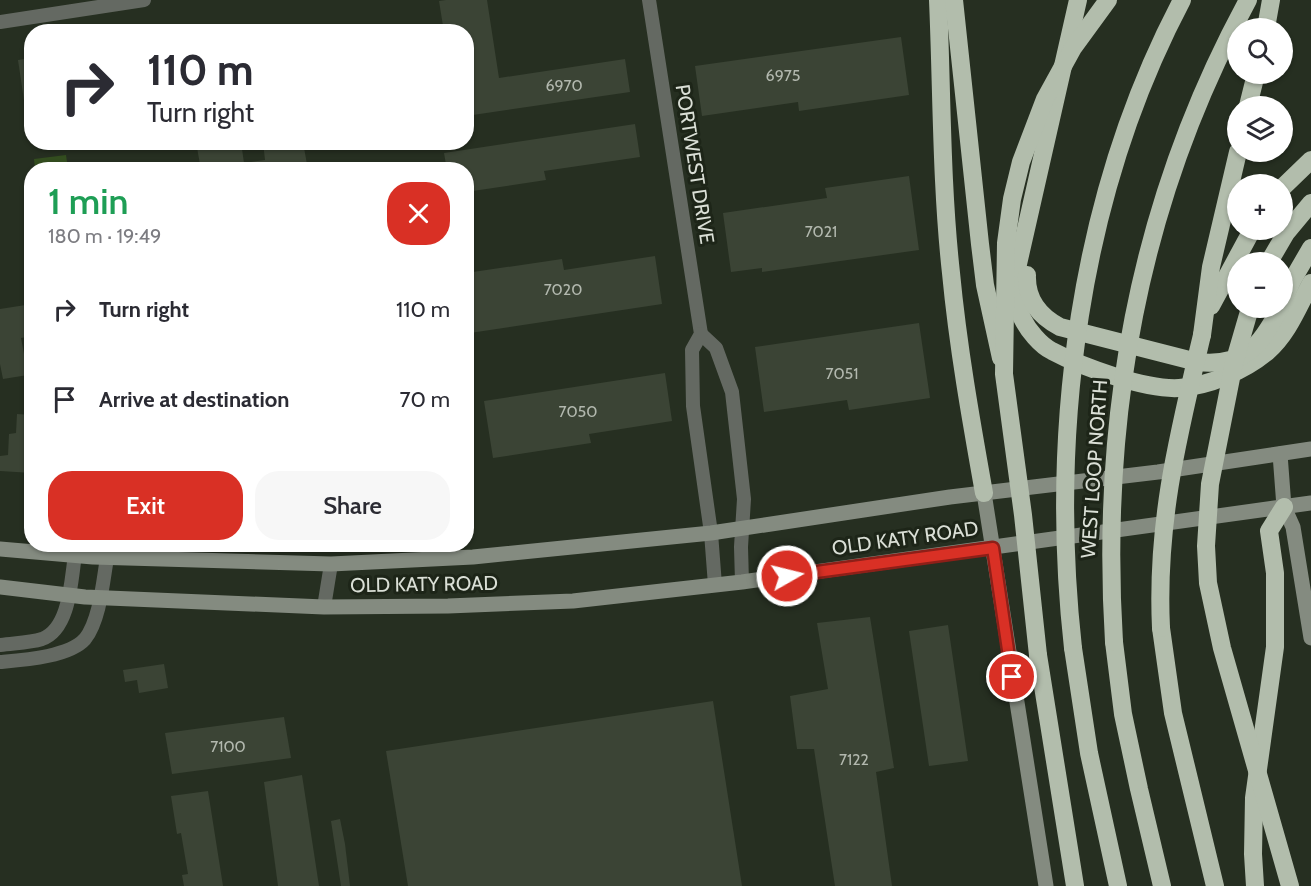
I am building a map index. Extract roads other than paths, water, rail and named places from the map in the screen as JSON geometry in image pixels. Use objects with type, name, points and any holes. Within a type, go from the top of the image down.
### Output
[{"type":"highway","points":[[938,0],[950,263],[965,386],[984,493]]},
{"type":"highway","points":[[954,0],[985,285],[1004,374],[1023,515],[1038,655],[1075,886]]},
{"type":"highway","points":[[1078,0],[1018,264],[1018,302],[1022,317],[1038,339],[1051,351],[1112,376],[1148,385],[1179,388],[1212,381],[1233,373],[1267,352],[1289,326],[1311,283]]},
{"type":"highway","points":[[1090,0],[1028,266],[1027,283],[1030,298],[1047,320],[1060,327],[1197,362],[1216,364],[1235,360],[1251,350],[1274,318]]},
{"type":"highway","points":[[1004,374],[1006,243],[1012,199],[1021,162],[1041,109],[1056,78],[1073,48],[1108,0]]},
{"type":"highway","name":"WEST LOOP NORTH","points":[[1116,886],[1089,753],[1073,648],[1065,552],[1065,452],[1071,378],[1080,318],[1101,216],[1119,154],[1147,77],[1182,0]]},
{"type":"highway","name":"WEST LOOP NORTH","points":[[1162,886],[1123,714],[1114,642],[1110,537],[1118,404],[1137,298],[1151,242],[1180,148],[1198,103],[1248,0]]},
{"type":"highway","points":[[1268,18],[1271,0]]},
{"type":"highway","points":[[1293,177],[1311,160]]},
{"type":"highway","points":[[1215,886],[1173,713],[1161,628],[1160,576],[1167,495],[1180,426],[1206,316],[1211,267],[1236,162]]},
{"type":"highway","points":[[1275,252],[1286,233],[1311,203]]},
{"type":"highway","points":[[1206,316],[1247,240]]},
{"type":"highway","points":[[1293,279],[1311,248]]},
{"type":"highway","points":[[1247,318],[1234,363],[1210,484],[1206,546],[1208,583],[1222,648],[1290,886]]},
{"type":"highway","points":[[1255,886],[1254,798],[1275,647],[1275,585],[1269,531],[1284,507]]},
{"type":"main road","name":"OLD KATY ROAD","points":[[38,552],[100,557],[331,564],[473,557],[711,533],[1311,449]]},
{"type":"main road","points":[[1280,454],[1284,507],[1293,527],[1311,638]]},
{"type":"main road","points":[[984,493],[1046,886]]},
{"type":"main road","name":"OLD KATY ROAD","points":[[0,587],[93,597],[324,607],[448,606],[573,601],[742,582],[1311,503]]},
{"type":"main road","name":"OLD KATY ROAD","points":[[0,549],[24,551]]},
{"type":"street","points":[[0,22],[144,0]]},
{"type":"street","name":"PORTWEST DRIVE","points":[[649,0],[701,334],[716,348],[732,392],[744,499],[742,582]]},
{"type":"street","name":"PORTWEST DRIVE","points":[[701,334],[692,350],[693,406],[711,533],[715,585]]},
{"type":"street","points":[[0,645],[44,638],[58,627],[67,606],[75,555]]},
{"type":"street","points":[[0,662],[50,655],[80,644],[91,628],[93,597],[100,557]]},
{"type":"street","name":"OLD KATY ROAD","points":[[324,607],[331,564]]}]
